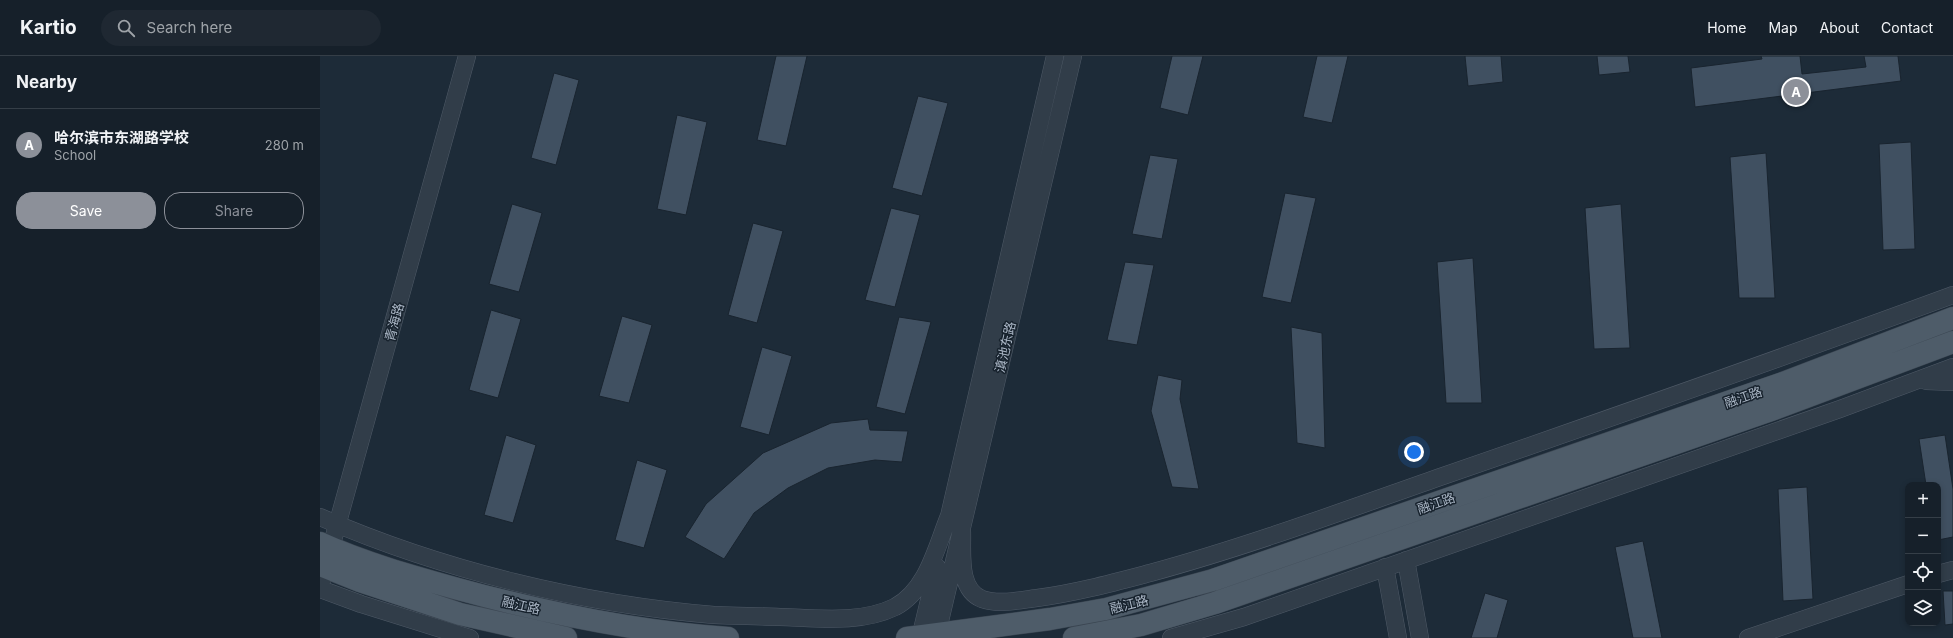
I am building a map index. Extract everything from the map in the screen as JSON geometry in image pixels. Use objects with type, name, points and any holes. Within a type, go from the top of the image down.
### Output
[{"type":"main road","name":"融江路","points":[[907,638],[928,637],[1106,609],[1213,580],[1783,383],[1953,318]]},
{"type":"main road","name":"融江路","points":[[1074,638],[1141,625],[1215,603],[1774,409],[1953,342]]},
{"type":"main road","name":"融江路","points":[[323,567],[460,614],[566,638]]},
{"type":"main road","name":"融江路","points":[[323,567],[402,573],[563,615],[667,633],[728,638]]},
{"type":"street","name":"青海路","points":[[323,567],[338,525],[467,56]]},
{"type":"street","name":"滇池东路","points":[[928,637],[949,516],[1055,56]]},
{"type":"street","name":"滇池东路","points":[[928,637],[962,530],[1073,56]]},
{"type":"street","points":[[1925,305],[1953,281]]},
{"type":"street","points":[[962,530],[964,579],[970,592],[979,598],[992,602],[1054,596],[1100,586],[1242,546],[1631,411],[1953,295]]},
{"type":"street","points":[[1171,638],[1244,617],[1953,367]]},
{"type":"street","points":[[1914,382],[1953,382]]},
{"type":"street","points":[[320,517],[380,542],[481,573],[601,600],[715,615],[837,619],[865,616],[884,611],[895,606],[914,592],[923,579],[949,516]]},
{"type":"street","points":[[1406,560],[1420,638]]},
{"type":"street","points":[[323,567],[361,604],[470,638]]},
{"type":"street","points":[[1385,567],[1398,638]]},
{"type":"street","points":[[1941,573],[1953,570]]},
{"type":"street","points":[[1748,638],[1905,585]]},
{"type":"street","points":[[994,626],[1054,596]]},
{"type":"building","points":[[776,56],[807,56],[786,146],[757,140]]},
{"type":"building","points":[[1172,56],[1203,56],[1188,115],[1160,108]]},
{"type":"building","points":[[1317,56],[1348,56],[1332,123],[1303,117]]},
{"type":"building","points":[[1465,56],[1501,56],[1503,82],[1468,86]]},
{"type":"building","points":[[1597,56],[1628,56],[1630,72],[1599,75]]},
{"type":"building","points":[[1761,56],[1800,56],[1802,74],[1866,67],[1864,56],[1898,56],[1901,81],[1695,107],[1691,68],[1762,59]]},
{"type":"building","points":[[554,73],[579,80],[556,165],[531,158]]},
{"type":"building","points":[[918,96],[948,103],[922,196],[892,188]]},
{"type":"building","points":[[677,115],[707,122],[686,215],[657,209]]},
{"type":"building","points":[[1911,142],[1915,249],[1883,250],[1879,144]]},
{"type":"building","points":[[1766,153],[1775,298],[1739,298],[1730,157]]},
{"type":"building","points":[[1150,155],[1178,159],[1162,239],[1132,234]]},
{"type":"building","points":[[1285,193],[1316,198],[1291,303],[1262,297]]},
{"type":"building","points":[[512,204],[542,213],[519,292],[489,284]]},
{"type":"building","points":[[1621,204],[1630,348],[1594,349],[1585,208]]},
{"type":"building","points":[[891,208],[920,215],[895,307],[865,300]]},
{"type":"building","points":[[753,223],[783,231],[757,323],[728,315]]},
{"type":"building","points":[[1473,258],[1482,403],[1446,403],[1437,262]]},
{"type":"building","points":[[1125,262],[1154,265],[1137,345],[1107,340]]},
{"type":"building","points":[[491,310],[521,319],[498,398],[469,390]]},
{"type":"building","points":[[622,316],[652,325],[629,403],[599,396]]},
{"type":"building","points":[[899,317],[931,322],[905,414],[876,407]]},
{"type":"building","points":[[1291,327],[1322,333],[1325,448],[1297,443]]},
{"type":"building","points":[[762,347],[792,356],[769,435],[740,427]]},
{"type":"building","points":[[1158,375],[1182,380],[1180,399],[1199,489],[1172,487],[1151,411]]},
{"type":"building","points":[[868,419],[870,430],[908,431],[902,462],[875,460],[828,468],[788,488],[754,513],[724,559],[685,537],[706,504],[763,453],[831,423]]},
{"type":"building","points":[[506,435],[536,445],[513,523],[484,515]]},
{"type":"building","points":[[1945,435],[1953,489],[1953,537],[1941,539],[1941,482],[1926,482],[1919,439]]},
{"type":"building","points":[[637,460],[667,470],[644,548],[615,540]]},
{"type":"building","points":[[1807,487],[1813,599],[1783,601],[1778,489]]},
{"type":"building","points":[[1643,541],[1662,638],[1633,638],[1615,547]]},
{"type":"building","points":[[1943,591],[1953,591],[1953,624],[1945,625]]},
{"type":"building","points":[[1485,593],[1508,600],[1497,638],[1471,638]]},
{"type":"place","name":"哈尔滨市东湖路学校","points":[[1796,92]]}]
